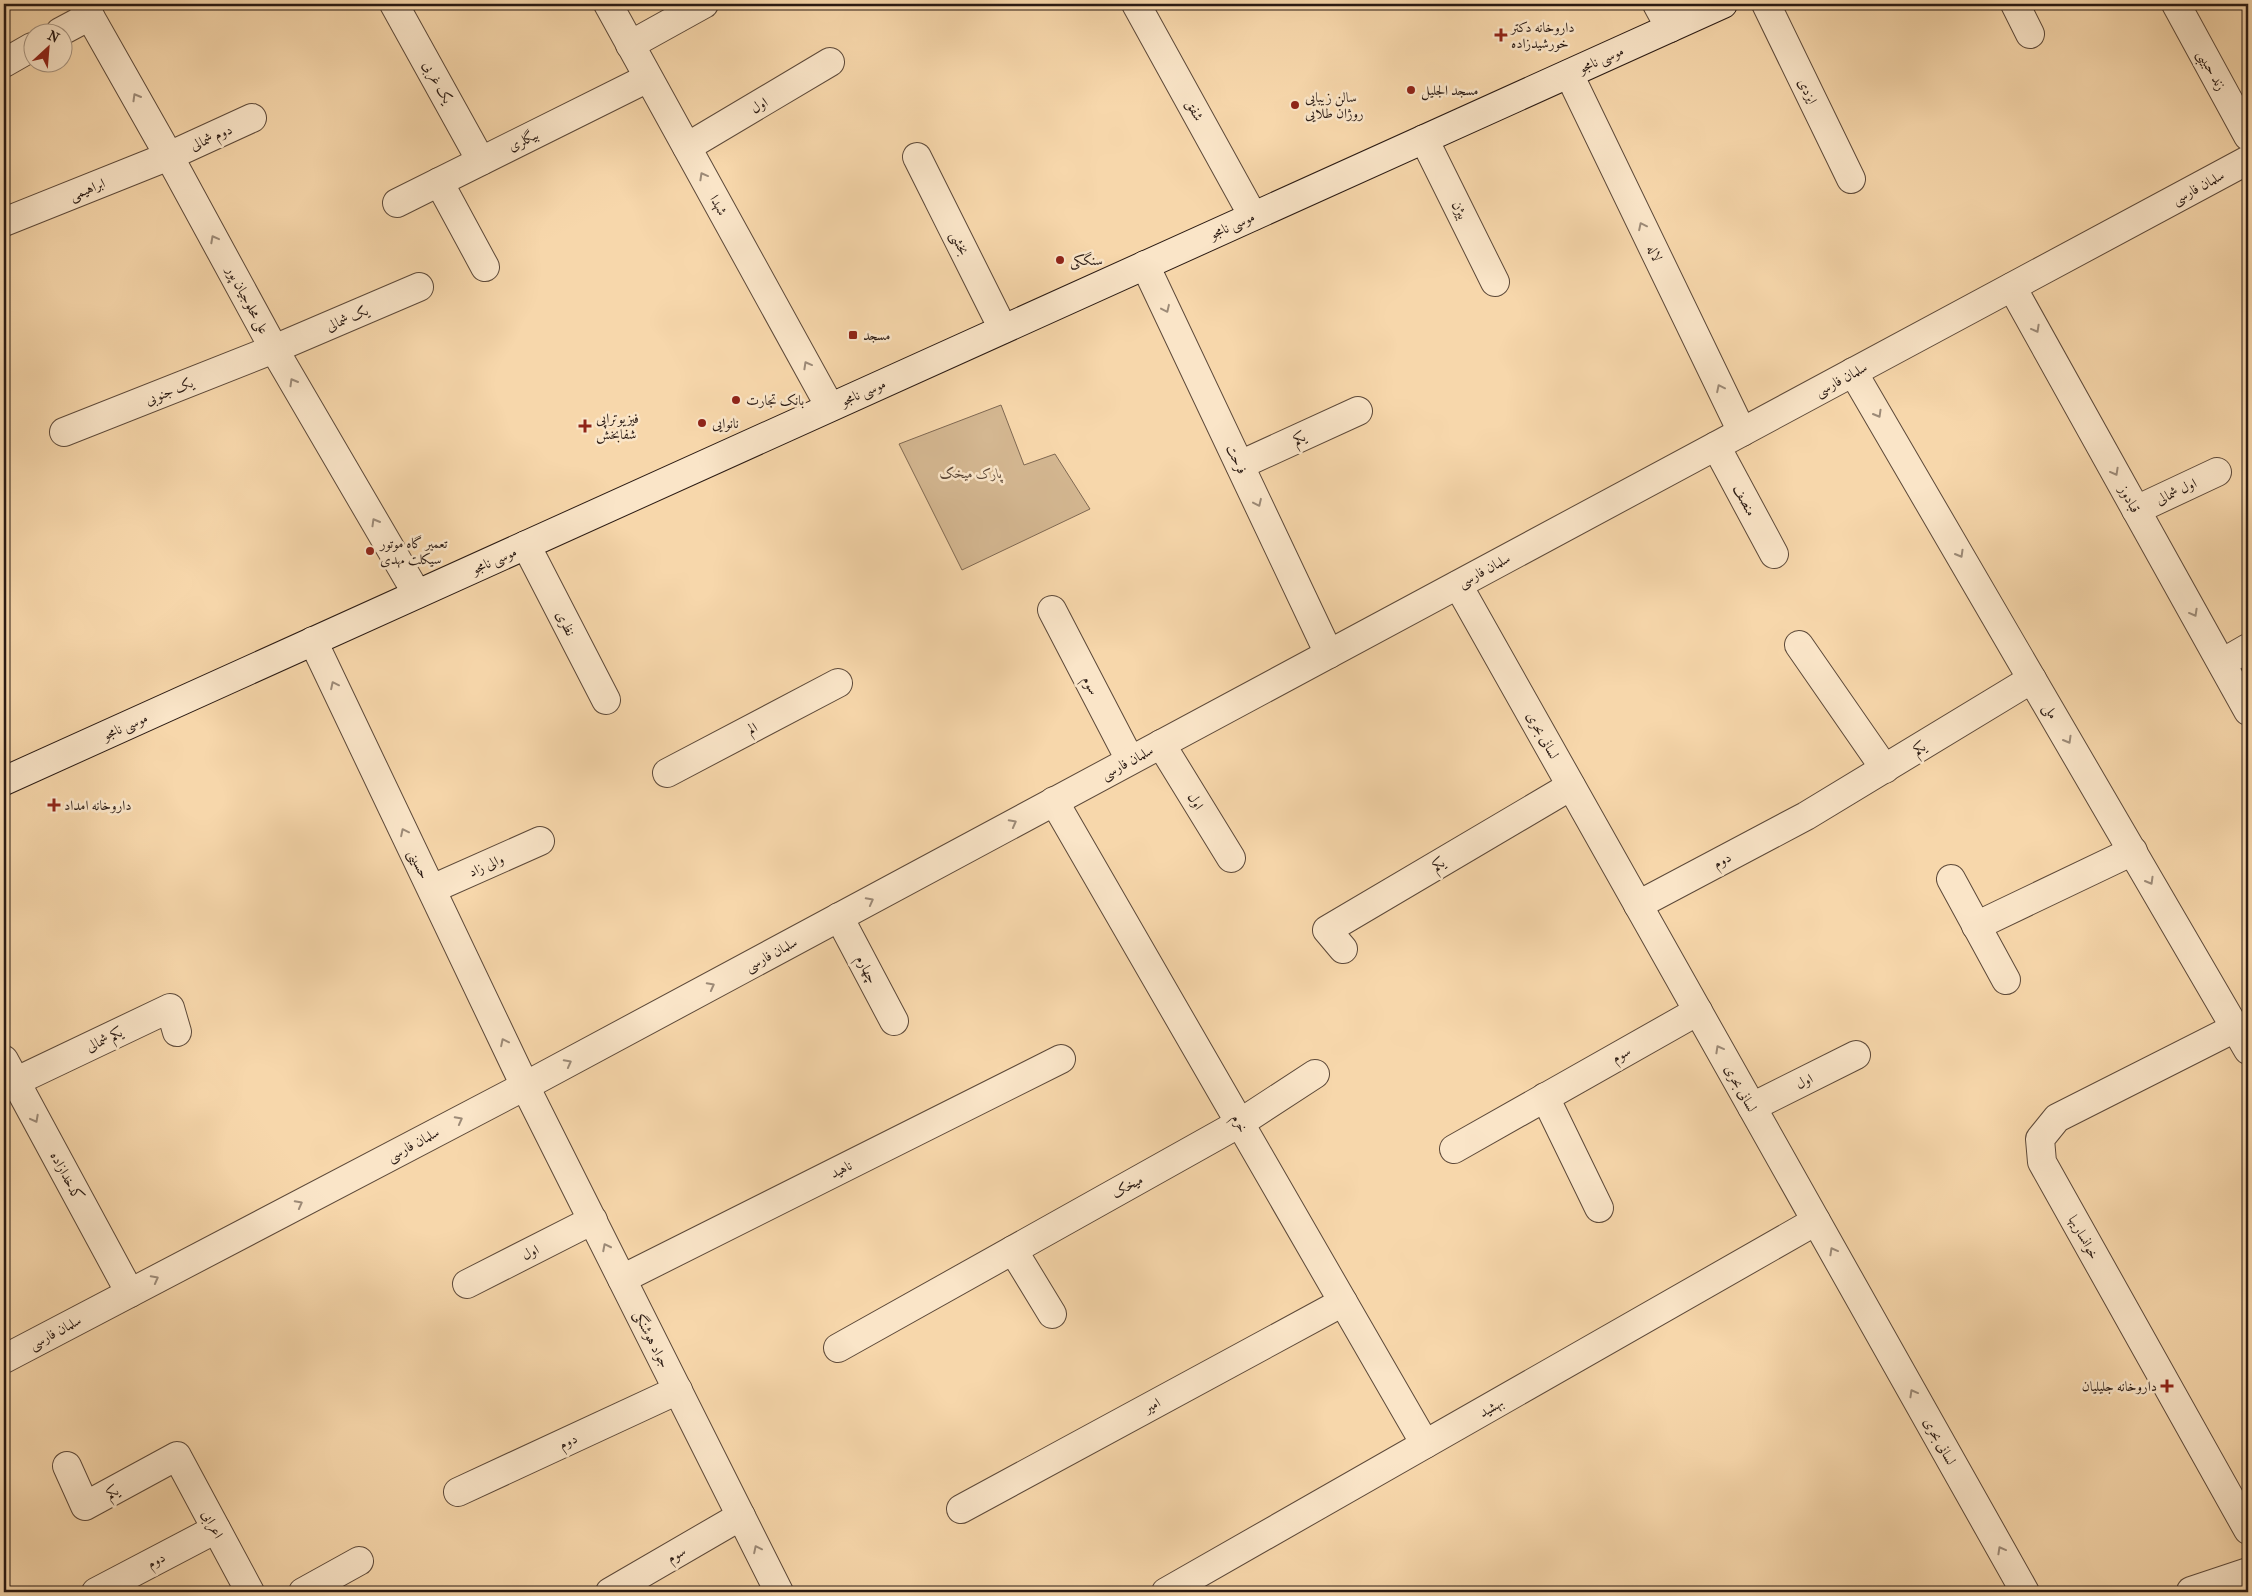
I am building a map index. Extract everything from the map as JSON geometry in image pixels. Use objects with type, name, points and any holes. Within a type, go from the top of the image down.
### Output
[{"type":"street","name":"یک غربی","points":[[394,4],[481,161]]},
{"type":"street","name":"شهدا","points":[[608,4],[830,407]]},
{"type":"street","points":[[630,45],[704,4]]},
{"type":"street","name":"شفق","points":[[1136,4],[1253,216]]},
{"type":"street","points":[[1657,4],[1670,28]]},
{"type":"street","name":"موسی نامجو","points":[[4,781],[1723,4]]},
{"type":"street","name":"ایزدی","points":[[1766,4],[1850,179]]},
{"type":"street","points":[[2015,4],[2030,34]]},
{"type":"street","name":"زند حبیبی","points":[[2176,4],[2248,136]]},
{"type":"street","points":[[72,22],[87,10]]},
{"type":"street","name":"علی محلوجیان پور","points":[[87,10],[274,349],[417,594]]},
{"type":"street","points":[[4,63],[22,53]]},
{"type":"street","name":"اول","points":[[687,147],[830,62]]},
{"type":"street","name":"لاله","points":[[1569,74],[1742,432]]},
{"type":"street","name":"بیگلری","points":[[397,203],[648,78]]},
{"type":"street","name":"دوم شمالی","points":[[169,156],[252,118]]},
{"type":"street","name":"بیژن","points":[[1424,139],[1495,282]]},
{"type":"street","name":"ابراهیمی","points":[[4,222],[169,156]]},
{"type":"street","name":"بخشی","points":[[917,156],[1004,329]]},
{"type":"street","name":"سلمان فارسی","points":[[4,1359],[525,1086],[2248,160]]},
{"type":"street","points":[[439,182],[485,267]]},
{"type":"street","name":"فرحت","points":[[1145,265],[1329,654]]},
{"type":"street","name":"یک شمالی","points":[[274,349],[419,287]]},
{"type":"street","name":"قبادوز","points":[[2012,287],[2248,710]]},
{"type":"street","name":"یک جنوبی","points":[[64,432],[274,349]]},
{"type":"street","name":"ملی","points":[[1853,372],[2242,1039]]},
{"type":"street","name":"یکم","points":[[1240,465],[1358,411]]},
{"type":"street","name":"منصف","points":[[1716,446],[1774,554]]},
{"type":"street","name":"اول شمالی","points":[[2136,510],[2217,472]]},
{"type":"street","name":"نظری","points":[[526,545],[606,700]]},
{"type":"street","name":"لسانی بحری","points":[[1458,585],[2025,1592]]},
{"type":"street","name":"سوم","points":[[1052,610],[1130,760]]},
{"type":"street","name":"حسینی","points":[[313,641],[525,1086]]},
{"type":"street","points":[[1799,644],[1885,769]]},
{"type":"street","points":[[2222,663],[2248,648]]},
{"type":"street","name":"یکم","points":[[1806,816],[2032,679]]},
{"type":"street","name":"الم","points":[[667,773],[838,683]]},
{"type":"street","name":"اول","points":[[1162,744],[1231,858]]},
{"type":"street","name":"یکم","points":[[1343,949],[1327,930],[1571,786]]},
{"type":"street","name":"خرم","points":[[1054,801],[1425,1444]]},
{"type":"street","name":"دوم","points":[[1638,905],[1806,816]]},
{"type":"street","name":"والی زاد","points":[[432,889],[540,841]]},
{"type":"street","points":[[1976,926],[2133,851]]},
{"type":"street","points":[[1951,880],[2006,980]]},
{"type":"street","name":"چهارم","points":[[839,917],[894,1020]]},
{"type":"street","name":"یکم شمالی","points":[[8,1076],[170,1008],[176,1032]]},
{"type":"street","name":"سوم","points":[[1454,1148],[1698,1011]]},
{"type":"street","name":"خوانساریها","points":[[2242,1039],[2057,1118],[2040,1139],[2042,1162],[2248,1530]]},
{"type":"street","name":"اول","points":[[1752,1107],[1856,1054]]},
{"type":"street","name":"ناهید","points":[[622,1279],[1061,1059]]},
{"type":"street","name":"میخک","points":[[838,1348],[1240,1123],[1315,1074]]},
{"type":"street","name":"کدخدازاده","points":[[8,1076],[130,1293]]},
{"type":"street","name":"جواد هوشنگی","points":[[525,1086],[779,1592]]},
{"type":"street","points":[[1545,1097],[1598,1208]]},
{"type":"street","name":"اول","points":[[467,1284],[593,1220]]},
{"type":"street","name":"بهشید","points":[[1166,1592],[1816,1221]]},
{"type":"street","points":[[1013,1250],[1052,1314]]},
{"type":"street","name":"امیر","points":[[961,1509],[1343,1302]]},
{"type":"street","name":"دوم","points":[[458,1492],[678,1390]]},
{"type":"street","name":"یکم","points":[[67,1466],[85,1506],[177,1456]]},
{"type":"street","name":"اعرابی","points":[[177,1456],[250,1592]]},
{"type":"street","name":"سوم","points":[[610,1592],[741,1516]]},
{"type":"street","name":"دوم","points":[[96,1592],[216,1529]]},
{"type":"street","points":[[303,1592],[359,1561]]},
{"type":"street","points":[[2191,1591],[2248,1572]]},
{"type":"green space","name":"پارک میخک","points":[[1001,405],[1024,465],[1055,454],[1090,509],[962,570],[899,444]]},
{"type":"place","name":"داروخانه دکتر خورشیدزاده","points":[[1501,35]]},
{"type":"place","name":"مسجد الجلیل","points":[[1411,90]]},
{"type":"place","name":"سالن زیبایی روژان طلایی","points":[[1295,105]]},
{"type":"place","name":"سنگکی","points":[[1060,260]]},
{"type":"place","name":"مسجد","points":[[853,335]]},
{"type":"place","name":"بانک تجارت","points":[[736,400]]},
{"type":"place","name":"نانوایی","points":[[702,423]]},
{"type":"place","name":"فیزیوتراپی شفابخش","points":[[585,426]]},
{"type":"place","name":"تعمیر گاه موتور سیکلت مهدی","points":[[370,551]]},
{"type":"place","name":"داروخانه امداد","points":[[54,805]]},
{"type":"place","name":"داروخانه جلیلیان","points":[[2167,1386]]}]
